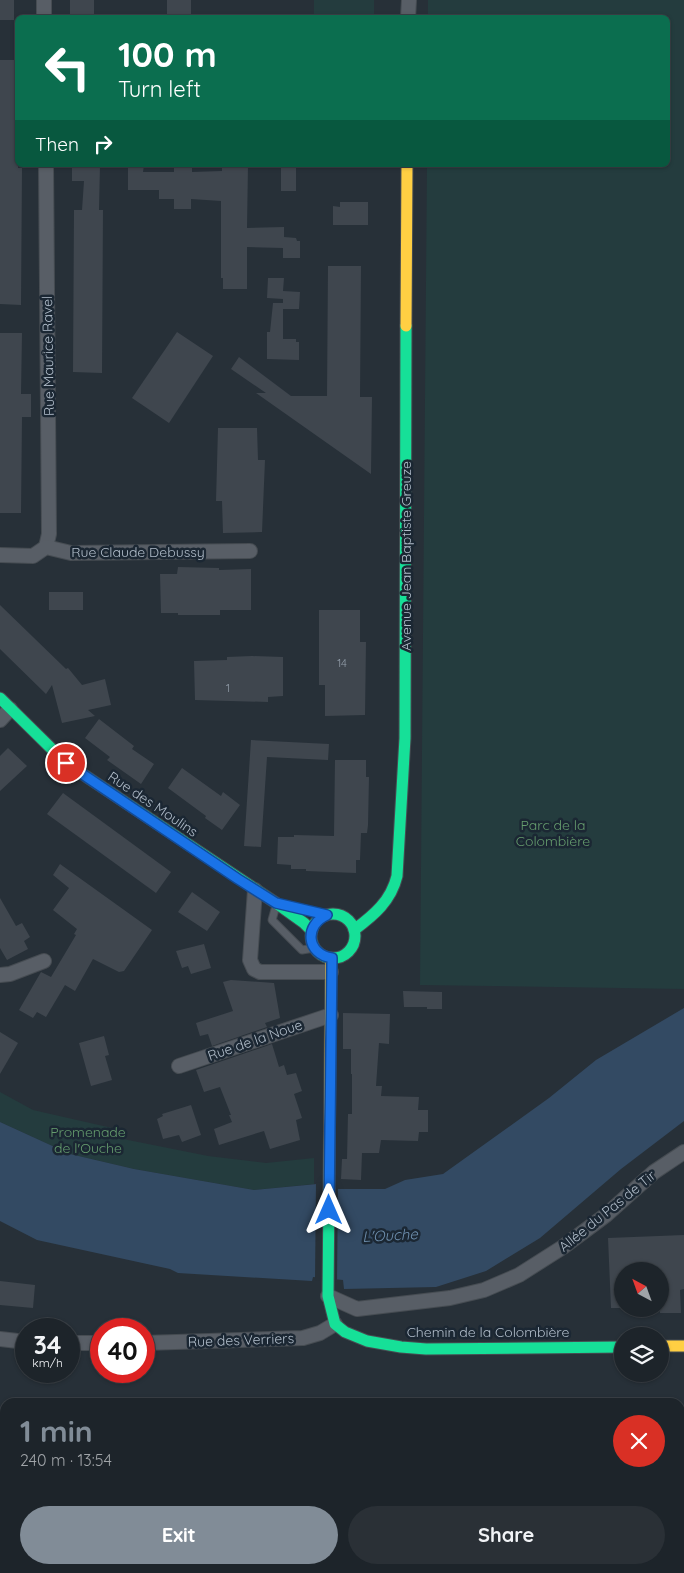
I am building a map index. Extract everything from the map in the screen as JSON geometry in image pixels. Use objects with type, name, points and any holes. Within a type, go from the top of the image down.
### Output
[{"type":"street","points":[[44,0],[44,15]]},
{"type":"street","points":[[408,15],[409,0]]},
{"type":"street","name":"Rue Maurice Ravel","points":[[46,167],[49,534],[46,547]]},
{"type":"street","name":"Avenue Jean Baptiste Greuze","points":[[354,930],[378,912],[386,903],[394,890],[397,876],[405,738],[407,167]]},
{"type":"street","points":[[0,556],[33,556],[46,547]]},
{"type":"street","name":"Rue Claude Debussy","points":[[46,547],[71,553],[250,551]]},
{"type":"street","name":"Rue des Moulins","points":[[0,698],[66,763],[276,903],[312,931]]},
{"type":"street","points":[[0,720],[10,708]]},
{"type":"street","points":[[255,890],[250,960],[254,969],[260,972],[331,965],[352,947],[355,942],[354,930],[344,917],[338,914],[327,915],[317,920],[311,937],[314,948],[331,965],[328,1296],[335,1324]]},
{"type":"street","name":"Rue des Moulins","points":[[276,903],[327,915]]},
{"type":"street","points":[[0,975],[10,974],[44,962]]},
{"type":"street","name":"Rue de la Noue","points":[[179,1066],[331,1015]]},
{"type":"street","name":"Allée du Pas de Tir","points":[[328,1296],[357,1309],[450,1298],[484,1290],[518,1275],[563,1247],[606,1215],[654,1172],[684,1152]]},
{"type":"street","name":"Rue des Verriers","points":[[155,1342],[303,1338],[320,1333],[335,1324]]},
{"type":"street","name":"Chemin de la Colombière","points":[[335,1324],[355,1338],[372,1343],[405,1348],[614,1347]]},
{"type":"street","points":[[0,1339],[15,1341]]},
{"type":"street","points":[[669,1346],[684,1346]]},
{"type":"lane","points":[[276,903],[272,920],[302,950],[314,948]]},
{"type":"green space","points":[[314,0],[374,0],[374,15],[314,15]]},
{"type":"green space","name":"Parc de la Colombière","points":[[428,0],[684,0],[684,989],[420,985],[427,167],[670,167],[670,15],[428,15]]},
{"type":"green space","name":"Promenade de l'Ouche","points":[[0,1092],[33,1110],[112,1128],[108,1136],[208,1156],[266,1163],[314,1158],[314,1184],[254,1190],[134,1169],[70,1154],[0,1122]]},
{"type":"water","name":"L'Ouche","points":[[684,1008],[684,1121],[621,1169],[540,1238],[486,1271],[436,1287],[344,1289],[343,1280],[313,1277],[312,1281],[178,1273],[170,1269],[37,1240],[0,1221],[0,1122],[70,1154],[134,1169],[254,1190],[317,1184],[339,1189],[385,1189],[405,1180],[443,1174],[549,1098],[596,1060]]},
{"type":"pier","points":[[316,1182],[338,1186],[337,1282],[315,1280]]},
{"type":"building","points":[[0,0],[14,0],[14,20],[0,20]]},
{"type":"building","points":[[70,0],[94,0],[94,15],[70,15]]},
{"type":"building","points":[[167,0],[191,0],[191,15],[167,15]]},
{"type":"building","points":[[0,60],[15,60],[15,167],[22,168],[21,305],[0,304]]},
{"type":"building","points":[[72,167],[100,167],[99,210],[103,210],[102,373],[73,372],[74,210],[82,210],[84,181],[72,181]]},
{"type":"building","points":[[128,167],[144,167],[143,172],[174,172],[174,167],[192,167],[192,172],[222,171],[222,167],[248,167],[247,228],[284,227],[284,237],[296,238],[297,241],[300,241],[300,258],[283,258],[283,248],[247,247],[247,289],[223,289],[223,278],[221,278],[221,201],[191,199],[191,209],[174,209],[174,199],[159,199],[159,190],[128,190]]},
{"type":"building","points":[[281,167],[296,167],[296,191],[281,191]]},
{"type":"building","points":[[340,202],[368,202],[368,225],[333,225],[333,206],[340,207]]},
{"type":"building","points":[[328,266],[361,266],[360,397],[372,397],[371,474],[256,393],[266,393],[231,369],[239,357],[291,396],[327,396]]},
{"type":"building","points":[[268,278],[284,278],[283,291],[300,292],[299,309],[283,309],[283,339],[296,339],[296,342],[299,342],[299,360],[267,359],[267,332],[270,332],[273,303],[283,303],[283,299],[267,298]]},
{"type":"building","points":[[177,332],[213,356],[169,423],[132,398]]},
{"type":"building","points":[[0,333],[22,333],[21,394],[31,394],[31,417],[22,417],[21,513],[0,513]]},
{"type":"building","points":[[218,428],[257,428],[258,460],[265,460],[262,532],[223,533],[222,501],[216,501]]},
{"type":"building","points":[[178,567],[219,568],[219,570],[251,569],[251,610],[220,610],[220,615],[161,613],[160,574],[177,574]]},
{"type":"building","points":[[49,592],[83,592],[83,610],[49,610]]},
{"type":"building","points":[[0,605],[66,669],[68,668],[82,685],[105,679],[111,705],[88,710],[95,716],[62,723],[52,685],[46,694],[0,649]]},
{"type":"building","points":[[319,610],[360,610],[360,642],[366,642],[365,715],[325,716],[325,685],[319,685]]},
{"type":"building","points":[[227,657],[283,657],[283,696],[268,697],[268,702],[195,700],[194,661],[227,660]]},
{"type":"building","points":[[99,719],[134,746],[132,749],[154,764],[141,784],[107,760],[110,757],[85,738]]},
{"type":"building","points":[[251,740],[329,744],[328,760],[267,757],[261,847],[244,846]]},
{"type":"building","points":[[8,748],[27,766],[0,791],[0,756]]},
{"type":"building","points":[[335,760],[366,760],[366,777],[369,777],[368,825],[367,833],[361,833],[360,860],[356,860],[356,873],[306,871],[306,869],[291,869],[291,865],[277,864],[278,837],[294,837],[294,835],[334,836]]},
{"type":"building","points":[[182,768],[221,796],[223,792],[240,805],[222,830],[168,788]]},
{"type":"building","points":[[63,793],[171,872],[156,893],[47,814]]},
{"type":"building","points":[[60,864],[152,930],[124,971],[119,972],[93,959],[75,991],[65,985],[46,1017],[37,1012],[33,1018],[19,1010],[41,972],[51,977],[76,935],[74,934],[77,929],[53,910],[69,888],[53,875]]},
{"type":"building","points":[[192,892],[220,912],[207,931],[178,912]]},
{"type":"building","points":[[0,898],[16,926],[22,923],[30,937],[24,941],[28,949],[7,960],[0,948]]},
{"type":"building","points":[[204,944],[211,968],[191,974],[188,966],[182,968],[176,951]]},
{"type":"building","points":[[231,980],[274,983],[280,1018],[265,1023],[267,1027],[212,1046],[208,1034],[200,1036],[196,1023],[233,1011],[223,982]]},
{"type":"building","points":[[403,991],[442,992],[442,1009],[404,1007]]},
{"type":"building","points":[[343,1013],[390,1014],[389,1044],[379,1043],[376,1086],[382,1086],[381,1096],[419,1097],[418,1110],[428,1110],[428,1132],[419,1132],[418,1141],[381,1140],[379,1153],[362,1153],[361,1180],[341,1179],[342,1159],[347,1159],[348,1114],[352,1114],[351,1049],[343,1049]]},
{"type":"building","points":[[0,1032],[18,1043],[0,1074]]},
{"type":"building","points":[[104,1036],[109,1055],[105,1056],[112,1080],[91,1086],[79,1043]]},
{"type":"building","points":[[272,1044],[279,1067],[284,1065],[287,1075],[296,1073],[302,1091],[294,1094],[302,1118],[296,1120],[300,1140],[270,1149],[264,1131],[219,1145],[214,1129],[232,1122],[229,1115],[231,1115],[220,1087],[204,1092],[196,1070]]},
{"type":"building","points":[[191,1105],[201,1135],[182,1142],[179,1135],[163,1139],[157,1119],[163,1116],[162,1114]]},
{"type":"building","points":[[684,1235],[684,1289],[680,1290],[681,1313],[669,1313],[669,1262],[614,1262],[614,1308],[611,1308],[608,1238]]},
{"type":"building","points":[[0,1281],[35,1285],[33,1308],[0,1305]]},
{"type":"traffic: fast","points":[[354,930],[381,907],[391,893],[397,876],[405,738],[406,326]]},
{"type":"traffic: fast","points":[[0,698],[66,763],[276,903],[312,931]]},
{"type":"traffic: fast","points":[[329,914],[337,914],[349,920],[355,936],[349,952],[337,958],[329,958],[317,952],[311,940],[311,932],[317,920],[329,914]]},
{"type":"traffic: fast","points":[[329,1189],[328,1296],[335,1324],[345,1332],[367,1341],[426,1349],[614,1347]]},
{"type":"traffic: slow","points":[[406,326],[407,167]]},
{"type":"traffic: slow","points":[[329,1189],[331,958]]},
{"type":"traffic: slow","points":[[669,1346],[684,1346]]},
{"type":"route","points":[[66,763],[276,903],[327,915],[317,920],[311,937],[314,948],[318,952],[326,958],[332,958],[329,1210]]}]
